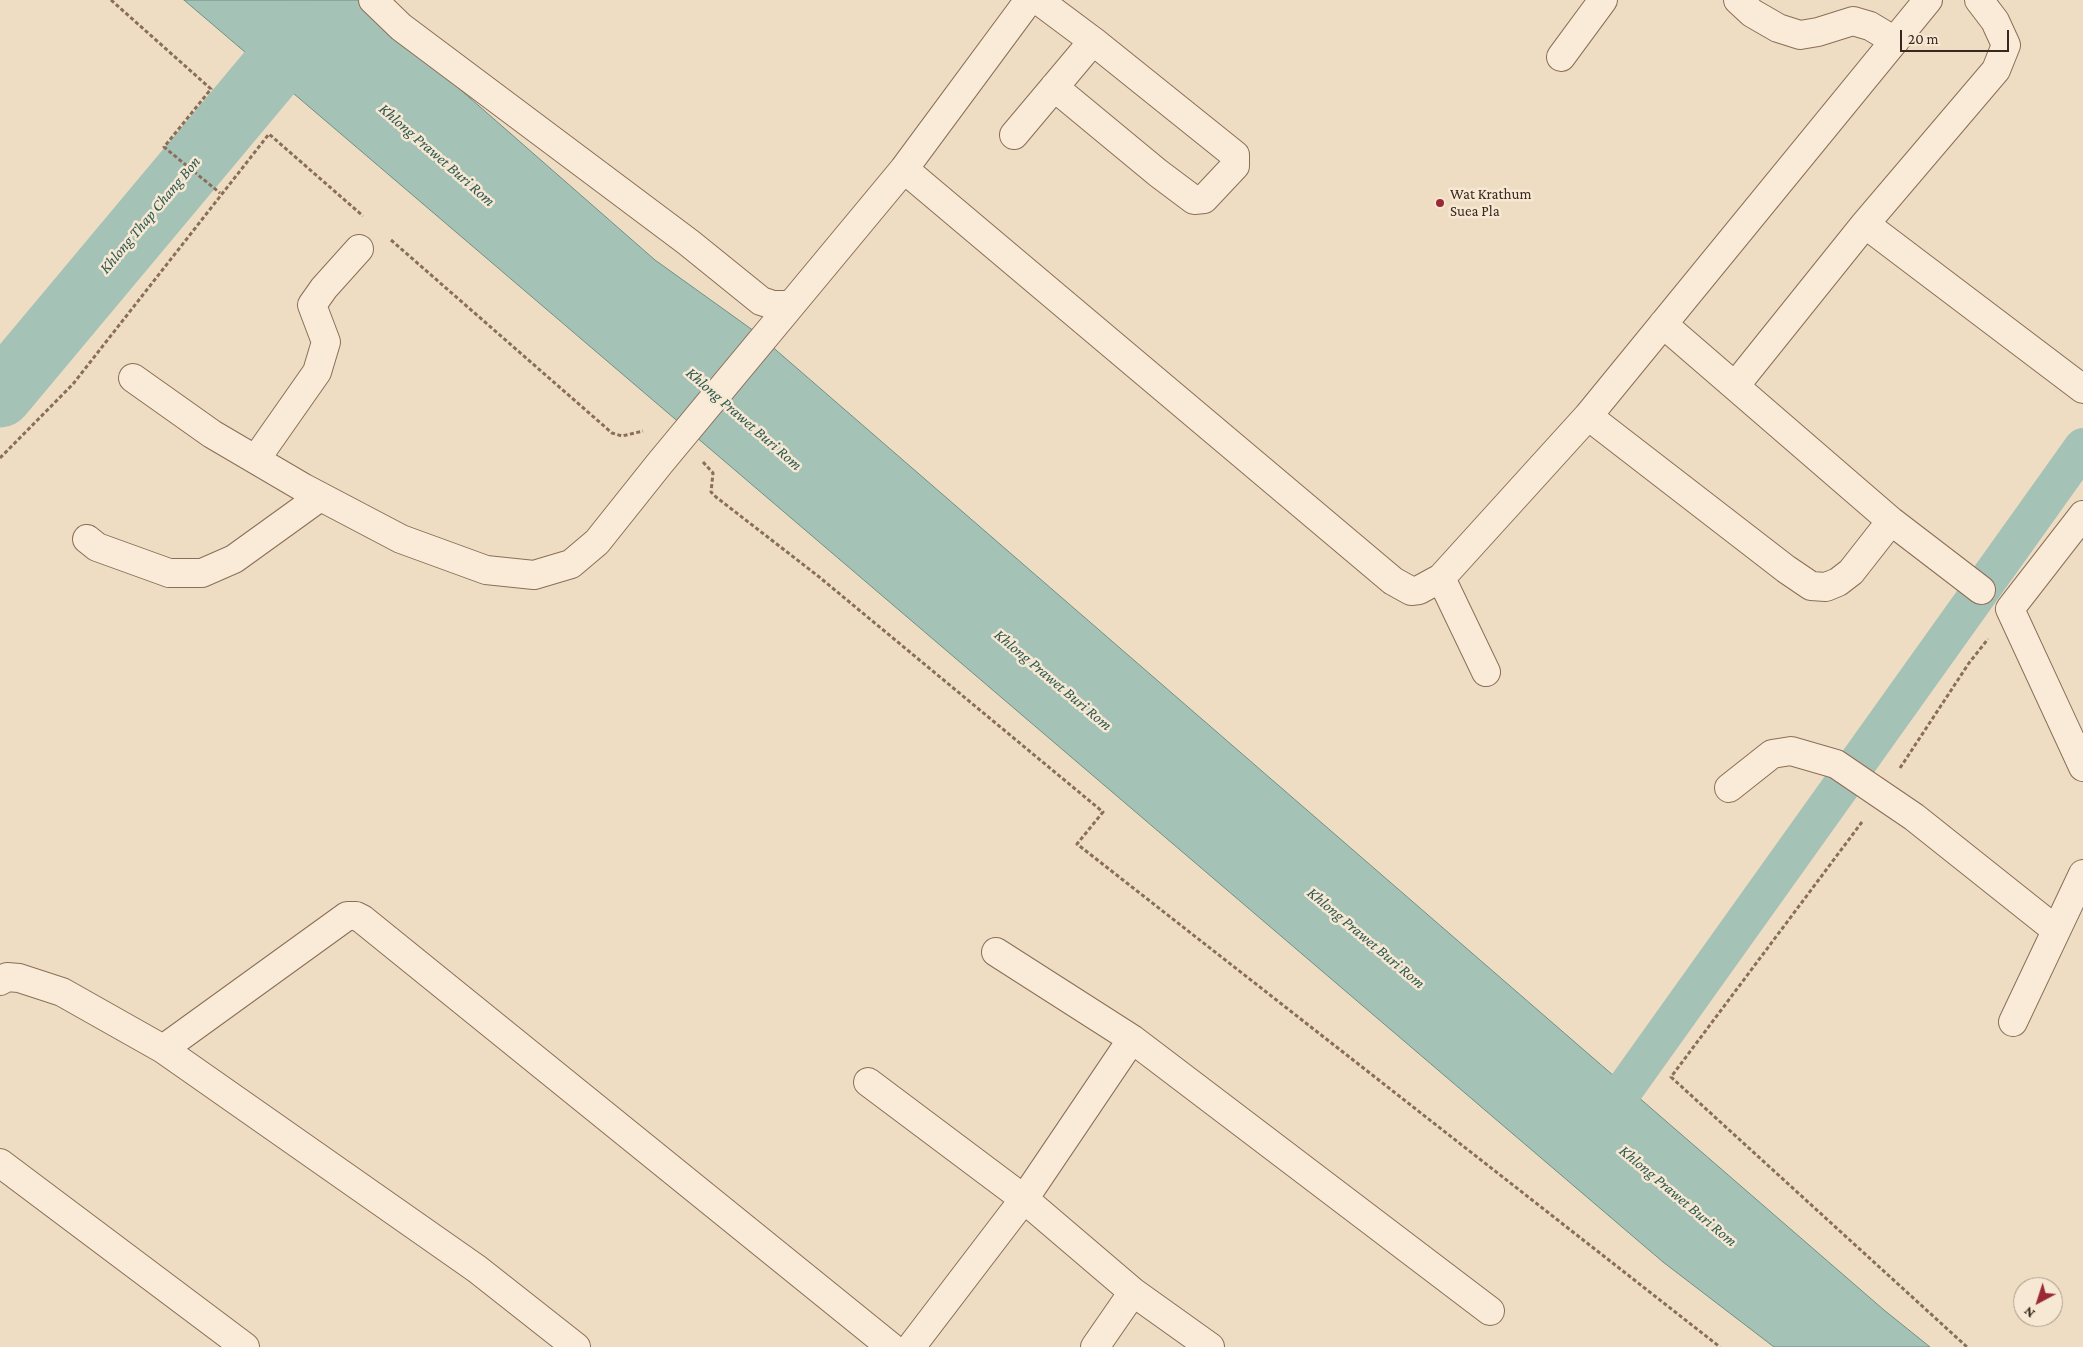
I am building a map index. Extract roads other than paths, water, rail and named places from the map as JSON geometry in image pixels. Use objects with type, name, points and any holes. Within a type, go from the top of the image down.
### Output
[{"type":"street","points":[[372,0],[401,27],[688,242],[761,301],[785,312]]},
{"type":"street","points":[[133,378],[212,434],[320,497],[401,539],[486,570],[534,575],[570,564],[597,542],[660,463],[904,169],[1029,0]]},
{"type":"street","points":[[1038,0],[1093,41],[1235,155],[1235,166],[1204,199],[1194,200],[1158,174],[1054,87]]},
{"type":"street","points":[[1562,57],[1603,0]]},
{"type":"street","points":[[1738,0],[1752,13],[1778,28],[1800,35],[1818,32],[1853,21],[1870,26],[1895,41]]},
{"type":"street","points":[[904,169],[1393,581],[1411,591],[1419,590],[1441,578],[1588,416],[1928,0]]},
{"type":"street","points":[[1735,386],[1866,224],[1996,70],[2006,45],[1995,21],[1979,0]]},
{"type":"street","points":[[1014,135],[1093,41]]},
{"type":"street","points":[[1866,224],[2083,388]]},
{"type":"street","points":[[256,460],[317,372],[326,342],[312,305],[324,288],[359,249]]},
{"type":"street","points":[[1663,324],[1891,521],[1981,590]]},
{"type":"street","points":[[1588,416],[1786,569],[1811,586],[1826,587],[1838,582],[1851,572],[1891,521]]},
{"type":"street","points":[[87,539],[97,548],[169,572],[202,573],[234,559],[320,497]]},
{"type":"street","points":[[2083,515],[2010,609],[2083,767]]},
{"type":"street","points":[[1441,578],[1486,672]]},
{"type":"street","points":[[1729,788],[1772,754],[1791,752],[1836,764],[1914,817],[2056,930]]},
{"type":"street","points":[[2013,1022],[2083,874]]},
{"type":"street","points":[[163,1049],[347,916],[362,918],[891,1347]]},
{"type":"street","points":[[996,952],[1132,1039],[1490,1311]]},
{"type":"street","points":[[0,981],[7,977],[19,978],[62,992],[163,1049],[477,1269],[576,1347]]},
{"type":"street","points":[[911,1347],[1024,1199],[1132,1039]]},
{"type":"street","points":[[868,1082],[1024,1199],[1133,1292],[1210,1347]]},
{"type":"street","points":[[0,1163],[245,1347]]},
{"type":"street","points":[[1096,1347],[1133,1292]]},
{"type":"water","name":"Khlong Prawet Buri Rom","points":[[184,0],[358,0],[655,260],[754,331],[1884,1310],[1930,1347],[1774,1347],[1663,1262]]},
{"type":"waterway","name":"Khlong Thap Chang Bon","points":[[0,395],[301,35]]},
{"type":"waterway","points":[[1597,1128],[2083,447]]},
{"type":"place","name":"Wat Krathum Suea Pla","points":[[1440,203]]}]
